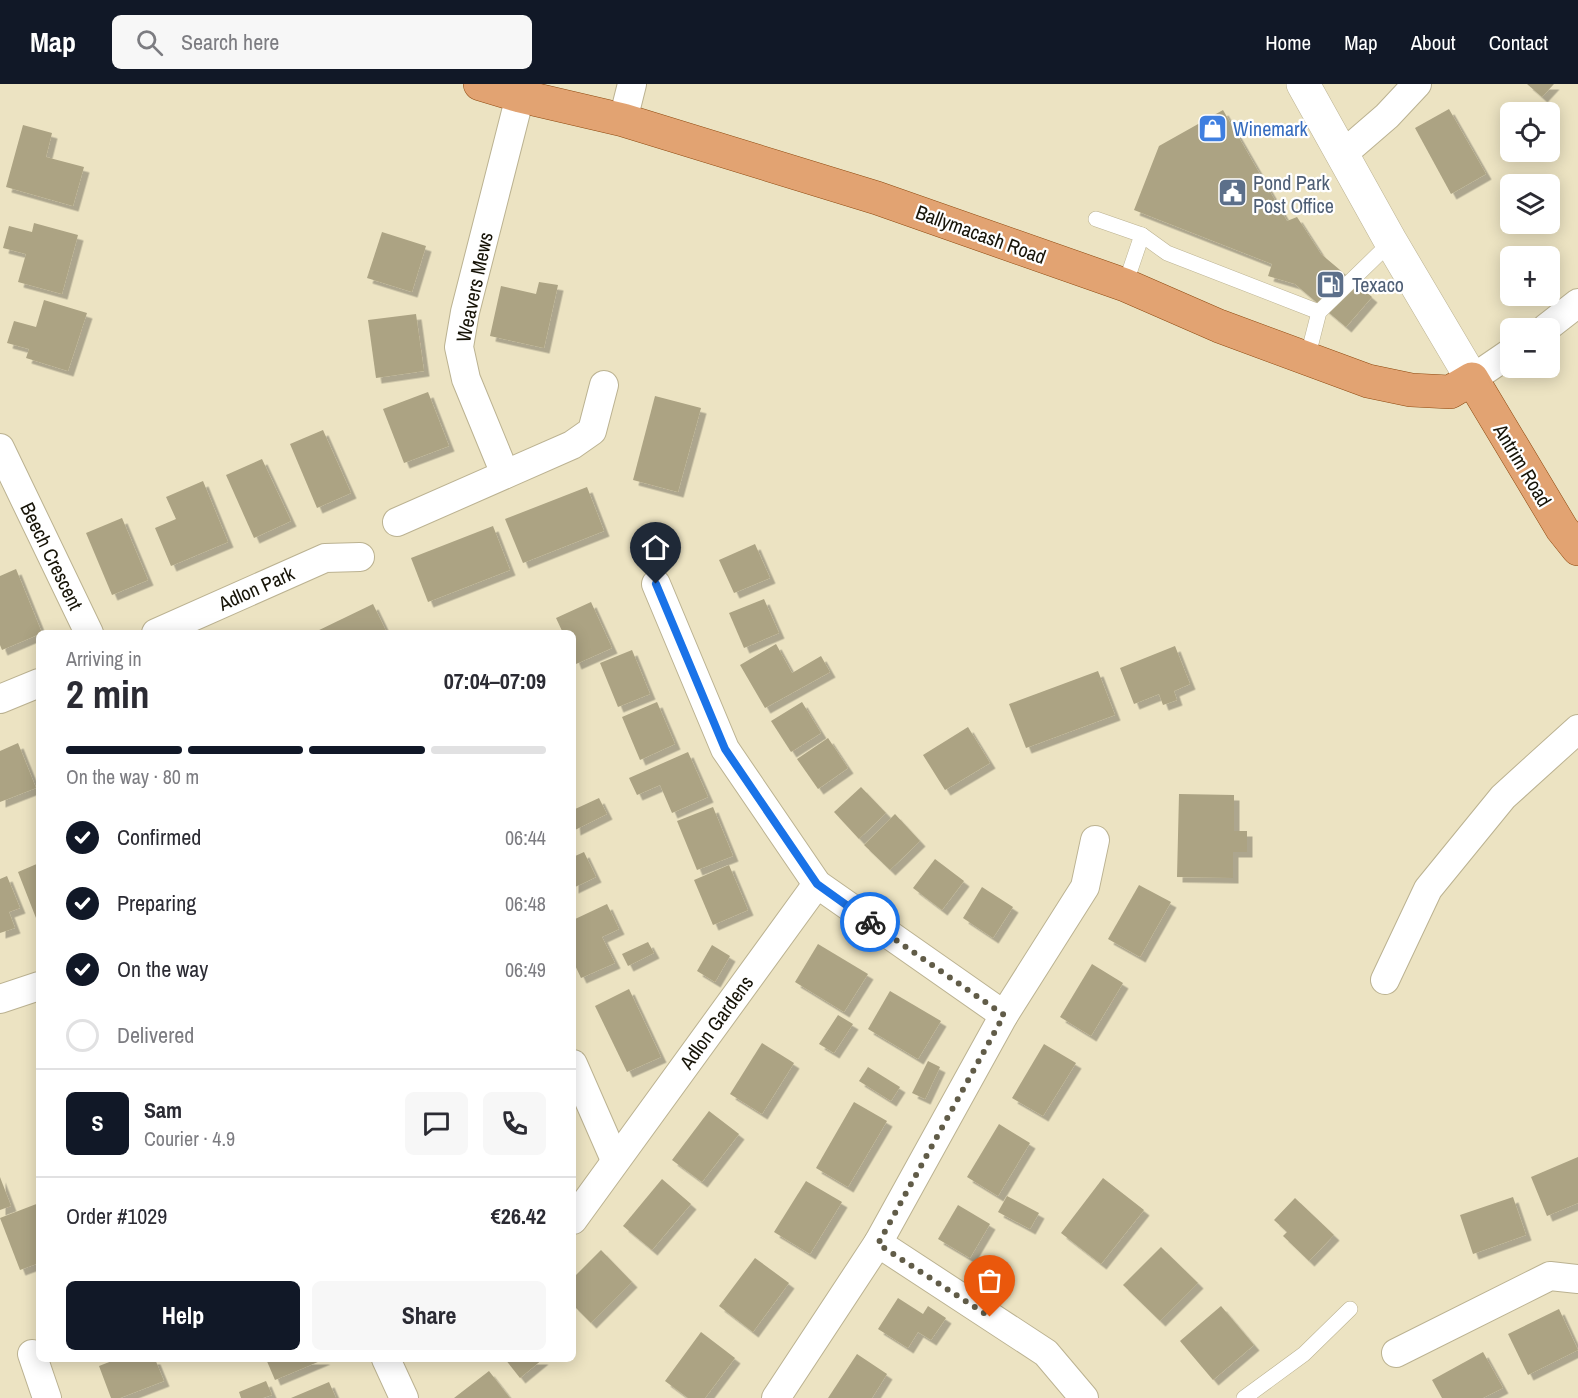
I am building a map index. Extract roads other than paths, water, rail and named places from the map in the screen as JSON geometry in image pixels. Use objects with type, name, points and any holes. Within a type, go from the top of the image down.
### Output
[{"type":"main road","name":"Ballymacash Road","points":[[480,84],[520,96],[623,120],[877,198],[1125,285],[1219,326],[1368,381],[1411,390],[1450,392],[1472,379]]},
{"type":"main road","points":[[1302,84],[1472,379]]},
{"type":"main road","name":"Antrim Road","points":[[1472,379],[1572,531]]},
{"type":"street","points":[[623,120],[632,84]]},
{"type":"street","points":[[1343,154],[1387,116],[1417,84]]},
{"type":"street","name":"Weavers Mews","points":[[505,474],[466,379],[459,347],[465,312],[520,96]]},
{"type":"street","points":[[1559,318],[1578,303]]},
{"type":"street","points":[[1472,379],[1500,360]]},
{"type":"street","points":[[397,522],[572,445],[592,431],[604,385]]},
{"type":"street","name":"Beech Crescent","points":[[0,448],[88,630]]},
{"type":"street","name":"Adlon Park","points":[[163,630],[325,558],[360,557]]},
{"type":"street","points":[[656,584],[725,749],[817,884],[1004,1015]]},
{"type":"street","points":[[0,699],[36,684]]},
{"type":"street","points":[[1385,980],[1428,889],[1503,797],[1578,729]]},
{"type":"street","points":[[776,1398],[878,1244],[1004,1015],[1085,887],[1095,840]]},
{"type":"street","name":"Adlon Gardens","points":[[576,1216],[817,884]]},
{"type":"street","points":[[0,999],[36,987]]},
{"type":"street","points":[[576,1071],[615,1160]]},
{"type":"street","points":[[878,1244],[1046,1353],[1084,1398]]},
{"type":"street","points":[[1396,1353],[1550,1276],[1578,1279]]},
{"type":"street","points":[[32,1354],[47,1398]]},
{"type":"street","points":[[387,1362],[404,1398]]},
{"type":"lane","points":[[1096,219],[1142,235],[1167,253],[1319,312]]},
{"type":"lane","points":[[1125,285],[1142,235]]},
{"type":"lane","points":[[1307,358],[1319,312],[1392,242]]},
{"type":"lane","points":[[1244,1398],[1304,1354],[1350,1309]]},
{"type":"place","name":"Winemark","points":[[1212,128]]},
{"type":"place","name":"Pond Park Post Office","points":[[1232,193]]},
{"type":"place","name":"Texaco","points":[[1331,284]]}]
